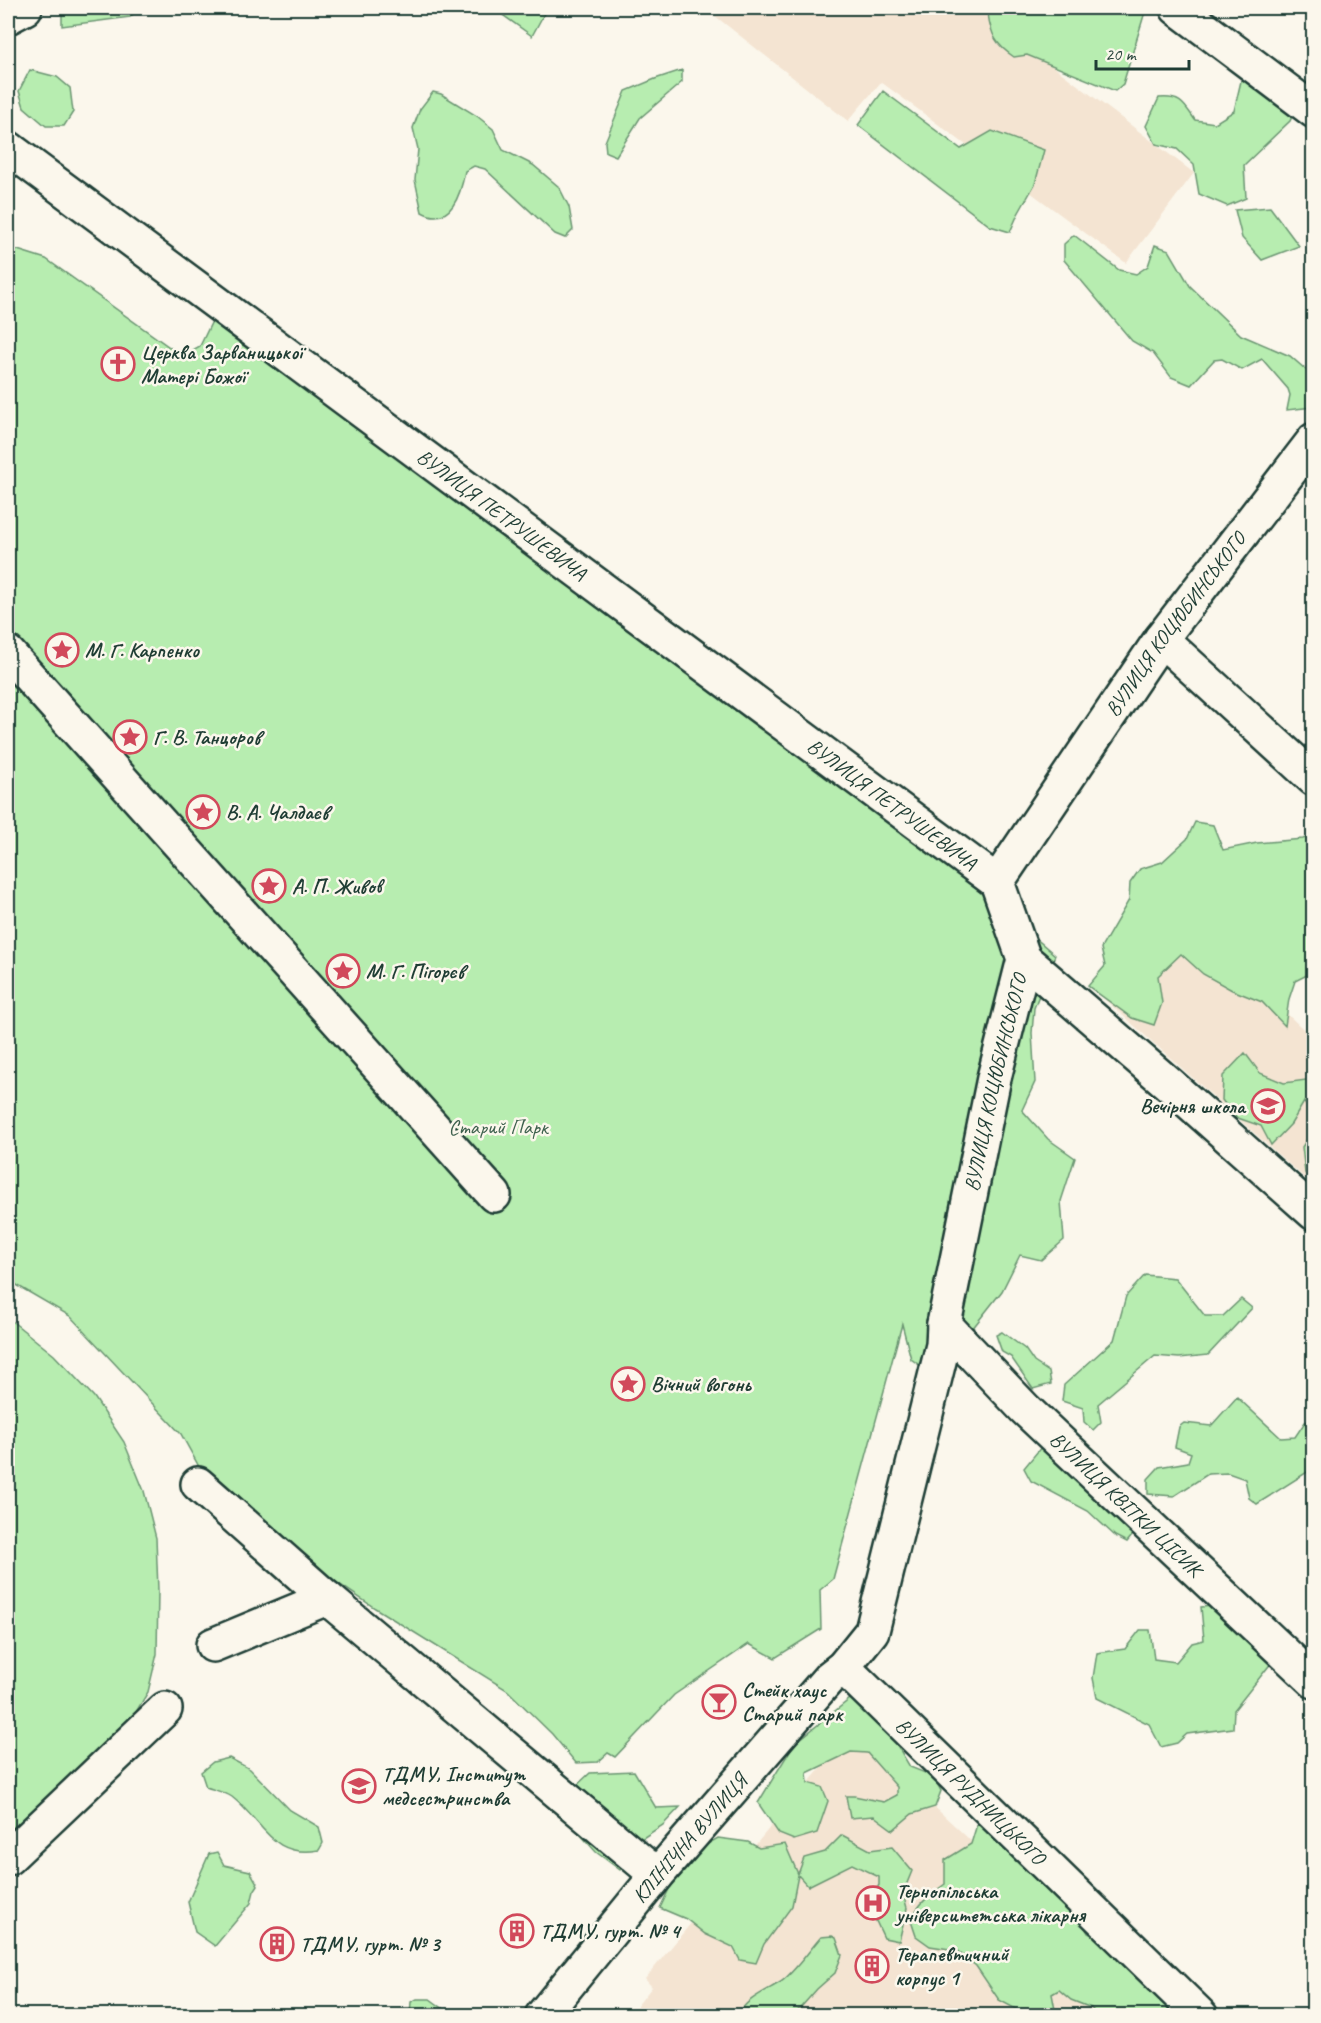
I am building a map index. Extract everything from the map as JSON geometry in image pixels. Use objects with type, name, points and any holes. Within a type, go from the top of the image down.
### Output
[{"type":"street","points":[[8,17],[25,8]]},
{"type":"street","points":[[1177,8],[1314,111]]},
{"type":"street","name":"ВУЛИЦЯ ПЕТРУШЕВИЧА","points":[[8,148],[997,882]]},
{"type":"street","name":"ВУЛИЦЯ КОЦЮБИНСЬКОГО","points":[[843,1667],[872,1631],[943,1345],[944,1324],[994,1078],[1024,959],[997,882],[1161,639],[1314,440]]},
{"type":"street","points":[[1161,639],[1314,779]]},
{"type":"street","points":[[8,653],[494,1195]]},
{"type":"street","points":[[1024,959],[1314,1213]]},
{"type":"street","name":"ВУЛИЦЯ КВІТКИ ЦІСИК","points":[[944,1324],[1025,1409],[1314,1681]]},
{"type":"street","points":[[198,1484],[327,1598],[657,1875]]},
{"type":"street","points":[[213,1646],[327,1598]]},
{"type":"street","name":"КЛІНІЧНА ВУЛИЦЯ","points":[[542,2016],[657,1875],[829,1678],[843,1667]]},
{"type":"street","name":"ВУЛИЦЯ РУДНИЦЬКОГО","points":[[843,1667],[1201,2016]]},
{"type":"street","points":[[8,1858],[165,1709]]},
{"type":"shaded area","points":[[705,8],[976,8],[1194,173],[1126,263],[881,82],[848,121]]},
{"type":"shaded area","name":"Вечірня школа","points":[[1169,905],[1313,1038],[1313,1173],[1307,1180],[1092,988]]},
{"type":"shaded area","name":"Тернопільська університетська лікарня","points":[[853,1731],[1158,2015],[629,2016],[652,1987],[645,1979]]},
{"type":"green space","points":[[62,8],[139,8],[130,17],[62,26]]},
{"type":"green space","points":[[493,8],[547,8],[532,36]]},
{"type":"green space","points":[[980,8],[1141,8],[1145,12],[1123,84],[1115,91],[1027,55],[1014,57],[999,44],[993,34],[988,14]]},
{"type":"green space","points":[[1257,67],[1299,101],[1290,121],[1244,165],[1246,198],[1227,206],[1199,194],[1194,165],[1177,149],[1156,144],[1146,126],[1159,98],[1177,100],[1185,105],[1195,120],[1215,123],[1234,111],[1241,81]]},
{"type":"green space","points":[[30,70],[57,77],[70,88],[73,112],[64,126],[46,126],[24,107],[19,91]]},
{"type":"green space","points":[[682,70],[682,82],[640,118],[616,156],[606,152],[605,142],[626,91]]},
{"type":"green space","points":[[883,91],[961,149],[992,131],[1044,150],[1035,184],[1010,232],[990,226],[858,125]]},
{"type":"green space","points":[[433,92],[441,94],[477,116],[493,129],[503,150],[533,165],[559,187],[569,207],[573,230],[565,238],[555,234],[485,169],[474,166],[465,171],[461,189],[453,206],[447,212],[432,216],[422,212],[415,180],[418,149],[413,128],[420,109]]},
{"type":"green space","points":[[1270,207],[1299,246],[1262,260],[1242,238],[1235,210]]},
{"type":"green space","points":[[1074,235],[1119,270],[1136,274],[1148,266],[1155,245],[1169,250],[1190,286],[1241,335],[1290,356],[1313,376],[1313,407],[1287,410],[1290,395],[1288,389],[1262,359],[1242,370],[1222,359],[1214,360],[1191,385],[1171,377],[1153,353],[1132,341],[1064,260],[1064,244]]},
{"type":"green space","name":"Старий Парк","points":[[8,247],[46,259],[182,356],[200,346],[214,317],[991,900],[1055,955],[1034,1008],[1032,1033],[1035,1082],[1022,1110],[1048,1139],[1075,1158],[1061,1201],[1064,1240],[1041,1260],[1020,1255],[1002,1291],[935,1376],[911,1359],[902,1324],[833,1579],[820,1590],[821,1629],[775,1658],[749,1644],[674,1695],[615,1757],[608,1753],[598,1762],[576,1763],[552,1734],[507,1690],[375,1608],[219,1503],[181,1434],[70,1316],[8,1280]]},
{"type":"green space","points":[[1195,822],[1213,825],[1223,850],[1257,843],[1303,839],[1313,835],[1313,972],[1295,981],[1289,999],[1285,1026],[1262,1002],[1232,990],[1203,974],[1181,954],[1158,976],[1162,1003],[1154,1025],[1132,1018],[1088,986],[1105,966],[1101,948],[1129,900],[1130,883],[1140,869],[1162,862],[1187,839]]},
{"type":"green space","points":[[1245,1053],[1260,1073],[1284,1083],[1313,1079],[1313,1116],[1304,1102],[1291,1124],[1271,1145],[1261,1126],[1235,1117],[1222,1100],[1223,1076]]},
{"type":"green space","points":[[1313,1130],[1313,1183],[1305,1173],[1302,1147]]},
{"type":"green space","points":[[1145,1275],[1175,1278],[1205,1316],[1223,1316],[1241,1299],[1252,1308],[1208,1355],[1179,1358],[1155,1356],[1098,1404],[1101,1422],[1093,1430],[1084,1422],[1083,1408],[1062,1401],[1064,1385],[1114,1340],[1126,1296]]},
{"type":"green space","points":[[8,1318],[54,1355],[94,1397],[124,1442],[144,1491],[156,1538],[158,1590],[157,1654],[148,1692],[127,1727],[8,1843]]},
{"type":"green space","points":[[1002,1332],[1025,1349],[1034,1362],[1049,1372],[1051,1384],[1033,1389],[1011,1357],[1002,1352],[996,1335]]},
{"type":"green space","points":[[1237,1397],[1281,1438],[1295,1437],[1305,1422],[1313,1419],[1313,1461],[1309,1471],[1257,1504],[1249,1498],[1245,1479],[1228,1473],[1208,1474],[1174,1496],[1148,1494],[1148,1479],[1159,1467],[1188,1462],[1191,1453],[1175,1447],[1179,1427],[1184,1423],[1211,1426]]},
{"type":"green space","points":[[1042,1446],[1136,1531],[1127,1542],[1115,1536],[1088,1511],[1031,1481],[1024,1468]]},
{"type":"green space","points":[[1213,1606],[1272,1662],[1234,1710],[1233,1728],[1187,1734],[1177,1743],[1161,1747],[1149,1724],[1097,1698],[1093,1678],[1097,1653],[1125,1649],[1140,1630],[1150,1630],[1154,1659],[1176,1662],[1192,1643],[1204,1640],[1201,1607]]},
{"type":"green space","points":[[850,1699],[884,1723],[910,1767],[933,1776],[941,1791],[935,1807],[912,1814],[893,1830],[874,1816],[850,1818],[846,1796],[884,1802],[897,1795],[897,1787],[867,1753],[851,1752],[807,1773],[808,1783],[822,1787],[828,1801],[817,1833],[794,1840],[779,1834],[758,1803],[794,1744]]},
{"type":"green space","points":[[229,1758],[250,1769],[290,1810],[319,1827],[323,1843],[319,1850],[303,1851],[279,1844],[232,1797],[206,1787],[201,1772],[213,1762]]},
{"type":"green space","points":[[634,1771],[656,1808],[680,1807],[663,1825],[638,1841],[620,1870],[596,1852],[570,1823],[576,1786],[590,1773]]},
{"type":"green space","points":[[978,1821],[1072,1905],[1088,1933],[1124,1952],[1182,2015],[1097,2015],[1091,2008],[1071,2000],[1059,1990],[1052,1994],[1056,2015],[1027,2015],[999,2000],[976,1966],[956,1950],[930,1946],[916,1936],[911,1921],[917,1909],[945,1884],[945,1860],[971,1844]]},
{"type":"green space","points":[[842,1835],[870,1850],[892,1847],[912,1871],[903,1893],[907,1908],[899,1941],[884,1938],[868,1904],[879,1885],[879,1877],[852,1864],[808,1886],[798,1875],[792,1906],[764,1944],[756,1963],[740,1960],[733,1947],[705,1934],[686,1919],[660,1908],[671,1885],[689,1862],[704,1846],[718,1838],[748,1842],[759,1848],[785,1844],[798,1874],[804,1858],[825,1852]]},
{"type":"green space","points":[[217,1852],[224,1865],[250,1871],[258,1885],[251,1903],[215,1946],[195,1932],[188,1902],[209,1854]]},
{"type":"green space","points":[[821,1937],[836,1938],[842,1955],[835,1973],[794,2015],[739,2015],[750,2000],[790,1975]]},
{"type":"green space","points":[[417,1999],[430,1999],[452,2015],[410,2015],[411,2002]]},
{"type":"place","name":"Церква Зарваницької Матері Божої","points":[[118,364]]},
{"type":"place","name":"М. Г. Карпенко","points":[[62,650]]},
{"type":"place","name":"Г. В. Танцоров","points":[[130,737]]},
{"type":"place","name":"В. А. Чалдаєв","points":[[203,812]]},
{"type":"place","name":"А. П. Живов","points":[[269,886]]},
{"type":"place","name":"М. Г. Пігорєв","points":[[343,971]]},
{"type":"place","name":"Вечірня школа","points":[[1268,1106]]},
{"type":"place","name":"Вічний вогонь","points":[[628,1384]]},
{"type":"place","name":"Стейк хаус Старий парк","points":[[719,1702]]},
{"type":"place","name":"ТДМУ, Iнститут медсестринства","points":[[359,1786]]},
{"type":"place","name":"Тернопільська університетська лікарня","points":[[873,1903]]},
{"type":"place","name":"ТДМУ, гурт. № 4","points":[[517,1931]]},
{"type":"place","name":"ТДМУ, гурт. № 3","points":[[277,1944]]},
{"type":"place","name":"Терапевтичний корпус 1","points":[[872,1966]]}]
